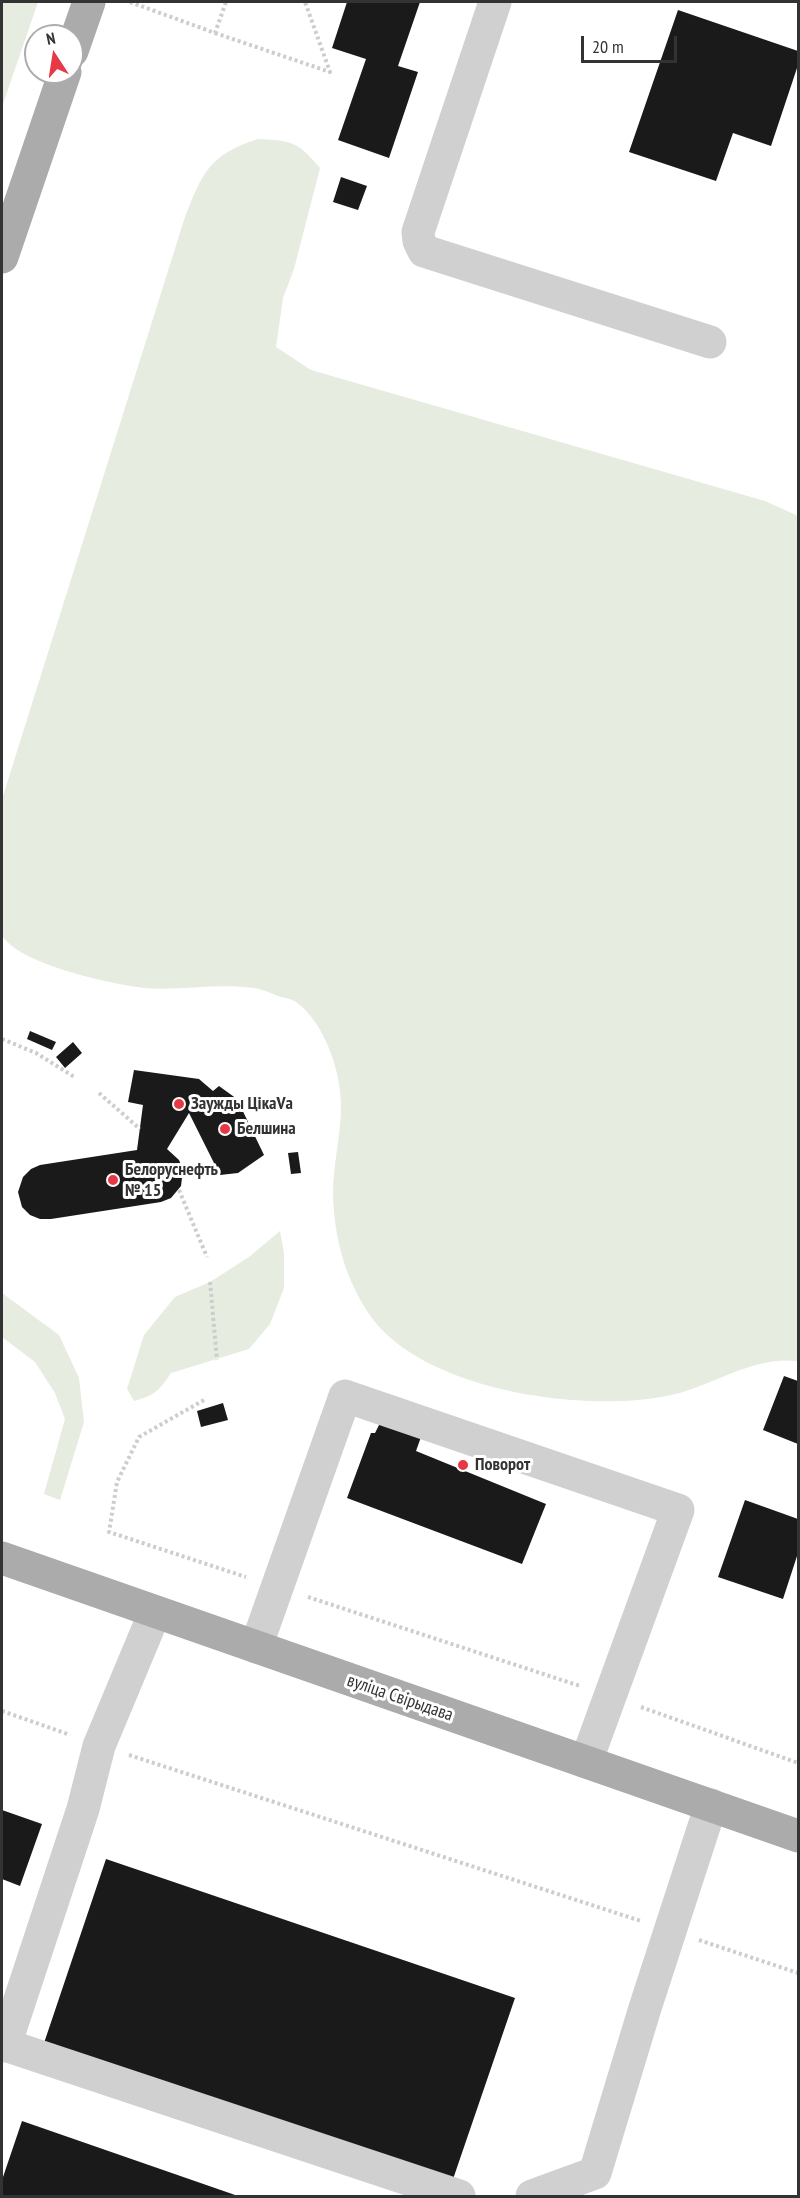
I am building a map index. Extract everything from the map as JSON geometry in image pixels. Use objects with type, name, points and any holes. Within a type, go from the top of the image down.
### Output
[{"type":"main road","points":[[81,24],[89,2]]},
{"type":"main road","points":[[2,257],[61,84]]},
{"type":"main road","name":"вуліца Свірыдава","points":[[2,1558],[798,1836]]},
{"type":"lane","points":[[495,2],[418,232],[424,251],[710,342]]},
{"type":"lane","points":[[256,1647],[345,1396],[678,1510],[586,1762]]},
{"type":"lane","points":[[155,1612],[99,1746],[83,1809],[3,2046],[459,2196]]},
{"type":"lane","points":[[532,2196],[595,2173],[711,1805]]},
{"type":"path","points":[[130,2],[330,72],[305,2]]},
{"type":"path","points":[[215,33],[226,2]]},
{"type":"path","points":[[2,1038],[36,1053],[76,1078]]},
{"type":"path","points":[[99,1093],[140,1129]]},
{"type":"path","points":[[179,1190],[207,1257]]},
{"type":"path","points":[[210,1282],[217,1360]]},
{"type":"path","points":[[204,1400],[139,1437],[117,1482],[109,1532],[610,1696],[798,1763]]},
{"type":"path","points":[[2,1711],[99,1746],[798,1972]]},
{"type":"shaded area","points":[[2,2],[38,2],[30,24],[24,24],[24,43],[2,107]]},
{"type":"shaded area","points":[[258,139],[294,144],[306,152],[320,168],[294,269],[283,298],[276,347],[311,370],[765,501],[798,516],[798,1361],[781,1361],[749,1367],[671,1395],[636,1400],[595,1401],[552,1398],[508,1390],[465,1378],[426,1362],[393,1340],[369,1314],[347,1272],[336,1226],[333,1194],[341,1117],[338,1078],[323,1035],[306,1011],[293,1000],[261,989],[227,986],[144,988],[89,977],[26,955],[11,945],[2,935],[2,799],[184,220],[196,190],[209,168],[228,152]]},
{"type":"shaded area","points":[[280,1231],[284,1253],[284,1288],[270,1324],[249,1349],[171,1373],[156,1392],[134,1401],[127,1389],[144,1335],[175,1297],[210,1282],[249,1257]]},
{"type":"shaded area","points":[[2,1293],[59,1335],[79,1378],[84,1422],[60,1500],[44,1494],[65,1419],[55,1393],[35,1362],[2,1337]]},
{"type":"building","points":[[347,2],[420,2],[398,66],[418,72],[389,158],[338,140],[366,59],[332,48]]},
{"type":"building","points":[[678,10],[798,51],[798,65],[771,146],[733,133],[716,181],[629,152]]},
{"type":"building","points":[[341,177],[367,186],[358,210],[333,202]]},
{"type":"building","points":[[30,1031],[56,1042],[52,1050],[27,1039]]},
{"type":"building","points":[[73,1042],[82,1053],[65,1068],[56,1057]]},
{"type":"building","points":[[134,1070],[199,1079],[213,1091],[219,1086],[237,1099],[264,1155],[238,1173],[220,1175],[189,1113],[167,1149],[179,1160],[183,1170],[181,1186],[171,1198],[161,1202],[51,1219],[40,1219],[30,1215],[22,1207],[18,1192],[23,1177],[31,1169],[40,1165],[137,1150],[143,1105],[128,1102]]},
{"type":"building","points":[[298,1152],[301,1173],[291,1174],[288,1153]]},
{"type":"building","points":[[784,1376],[798,1381],[798,1444],[763,1430]]},
{"type":"building","points":[[223,1403],[228,1420],[201,1427],[197,1411]]},
{"type":"building","points":[[381,1421],[421,1437],[416,1451],[546,1504],[522,1564],[347,1498],[371,1433],[375,1433]]},
{"type":"building","points":[[745,1500],[798,1519],[798,1553],[783,1599],[718,1577]]},
{"type":"building","points":[[2,1810],[42,1824],[20,1886],[2,1879]]},
{"type":"building","points":[[106,1859],[515,1998],[451,2185],[43,2046]]},
{"type":"building","points":[[22,2121],[238,2196],[2,2196],[2,2180]]},
{"type":"place","name":"Заужды ЦікаVа","points":[[179,1104]]},
{"type":"place","name":"Белшина","points":[[225,1129]]},
{"type":"place","name":"Белоруснефть № 15","points":[[113,1180]]},
{"type":"place","name":"Поворот","points":[[463,1465]]}]
